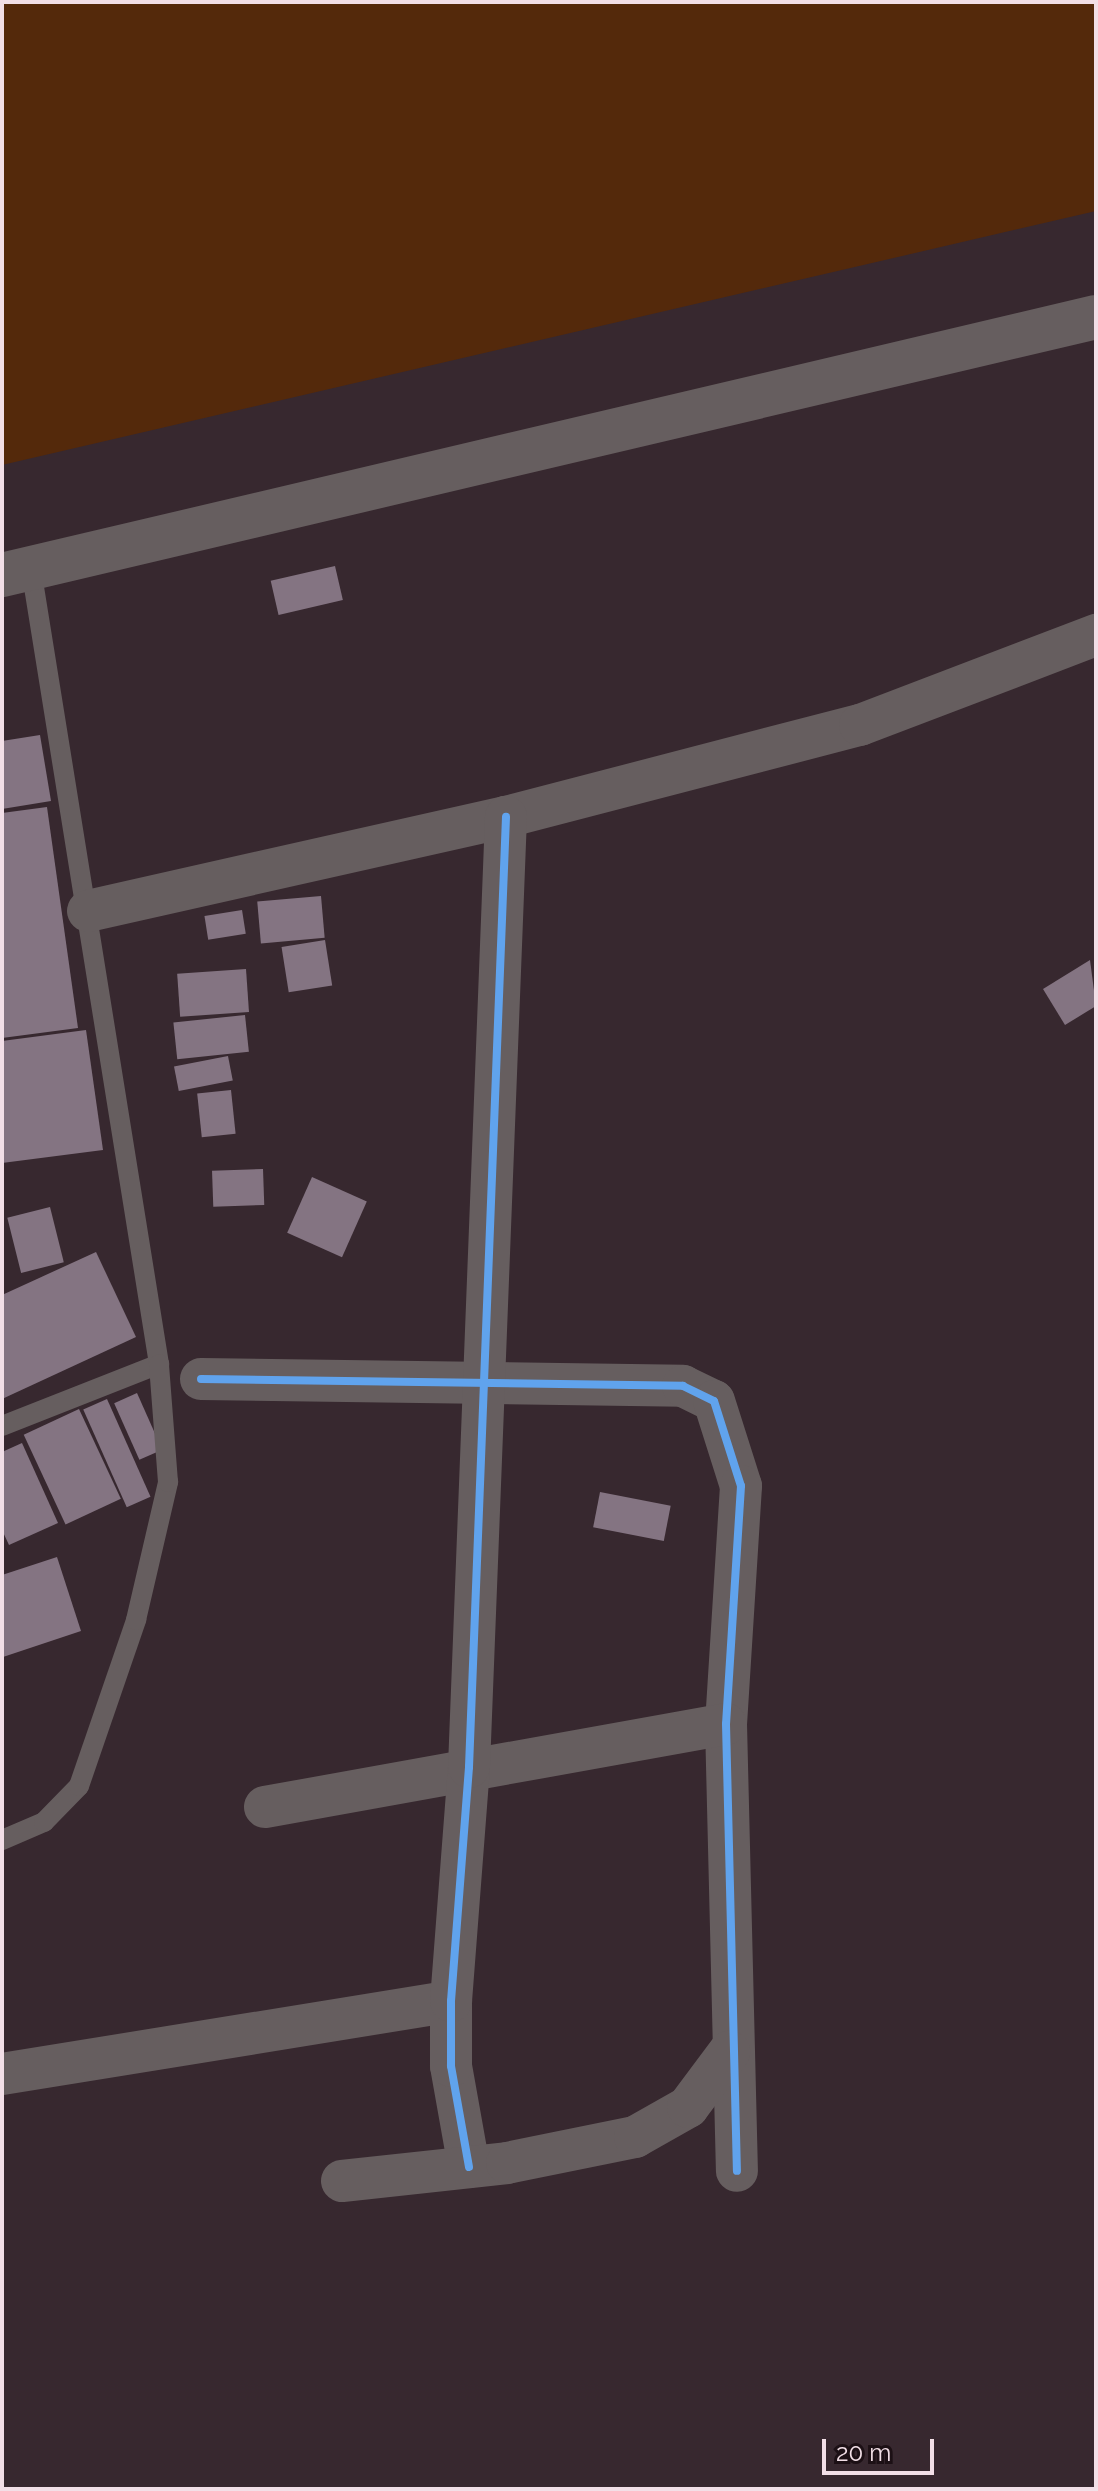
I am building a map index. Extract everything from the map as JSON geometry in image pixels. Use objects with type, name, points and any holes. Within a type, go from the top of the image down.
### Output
[{"type":"street","points":[[17,572],[1096,317]]},
{"type":"street","points":[[88,911],[506,817],[860,725],[1096,635]]},
{"type":"street","points":[[469,2167],[451,2066],[451,2001],[469,1767],[506,817]]},
{"type":"street","points":[[201,1379],[683,1386],[714,1401],[741,1486],[726,1724],[729,2052],[737,2171]]},
{"type":"street","points":[[265,1807],[469,1767],[726,1724]]},
{"type":"street","points":[[2,2074],[451,2001]]},
{"type":"street","points":[[342,2181],[469,2167],[635,2137],[688,2107],[729,2052]]},
{"type":"lane","points":[[2,1840],[44,1822],[79,1786],[136,1620],[168,1482],[159,1364],[88,911],[17,572]]},
{"type":"lane","points":[[2,1426],[159,1364]]},
{"type":"shaded area","points":[[2,2],[1096,2],[1096,211],[2,465]]},
{"type":"building","points":[[335,566],[343,600],[279,615],[271,581]]},
{"type":"building","points":[[40,735],[51,801],[2,809],[2,741]]},
{"type":"building","points":[[47,807],[78,1028],[2,1038],[2,813]]},
{"type":"building","points":[[321,896],[325,938],[261,943],[257,902]]},
{"type":"building","points":[[242,910],[246,934],[208,940],[204,916]]},
{"type":"building","points":[[325,940],[332,985],[289,992],[282,947]]},
{"type":"building","points":[[1090,960],[1096,1006],[1065,1025],[1043,989]]},
{"type":"building","points":[[246,969],[249,1012],[180,1017],[177,974]]},
{"type":"building","points":[[245,1015],[249,1052],[177,1059],[173,1023]]},
{"type":"building","points":[[86,1030],[103,1150],[2,1163],[2,1041]]},
{"type":"building","points":[[228,1056],[233,1081],[179,1091],[174,1066]]},
{"type":"building","points":[[231,1090],[236,1134],[202,1137],[197,1094]]},
{"type":"building","points":[[263,1169],[264,1205],[213,1207],[212,1171]]},
{"type":"building","points":[[312,1177],[367,1201],[342,1257],[287,1233]]},
{"type":"building","points":[[50,1207],[64,1262],[21,1273],[7,1218]]},
{"type":"building","points":[[96,1252],[136,1337],[2,1399],[2,1295]]},
{"type":"building","points":[[137,1393],[162,1450],[139,1460],[114,1403]]},
{"type":"building","points":[[107,1399],[151,1497],[127,1507],[83,1410]]},
{"type":"building","points":[[79,1409],[121,1499],[66,1525],[24,1435]]},
{"type":"building","points":[[22,1443],[58,1523],[9,1545],[2,1530],[2,1452]]},
{"type":"building","points":[[600,1492],[671,1506],[664,1541],[593,1527]]},
{"type":"building","points":[[57,1557],[81,1631],[3,1657],[2,1575]]},
{"type":"cycle path","points":[[469,2167],[451,2066],[451,2001],[469,1767],[506,817]]},
{"type":"cycle path","points":[[201,1379],[683,1386],[714,1401],[741,1486],[726,1724],[737,2171]]}]
